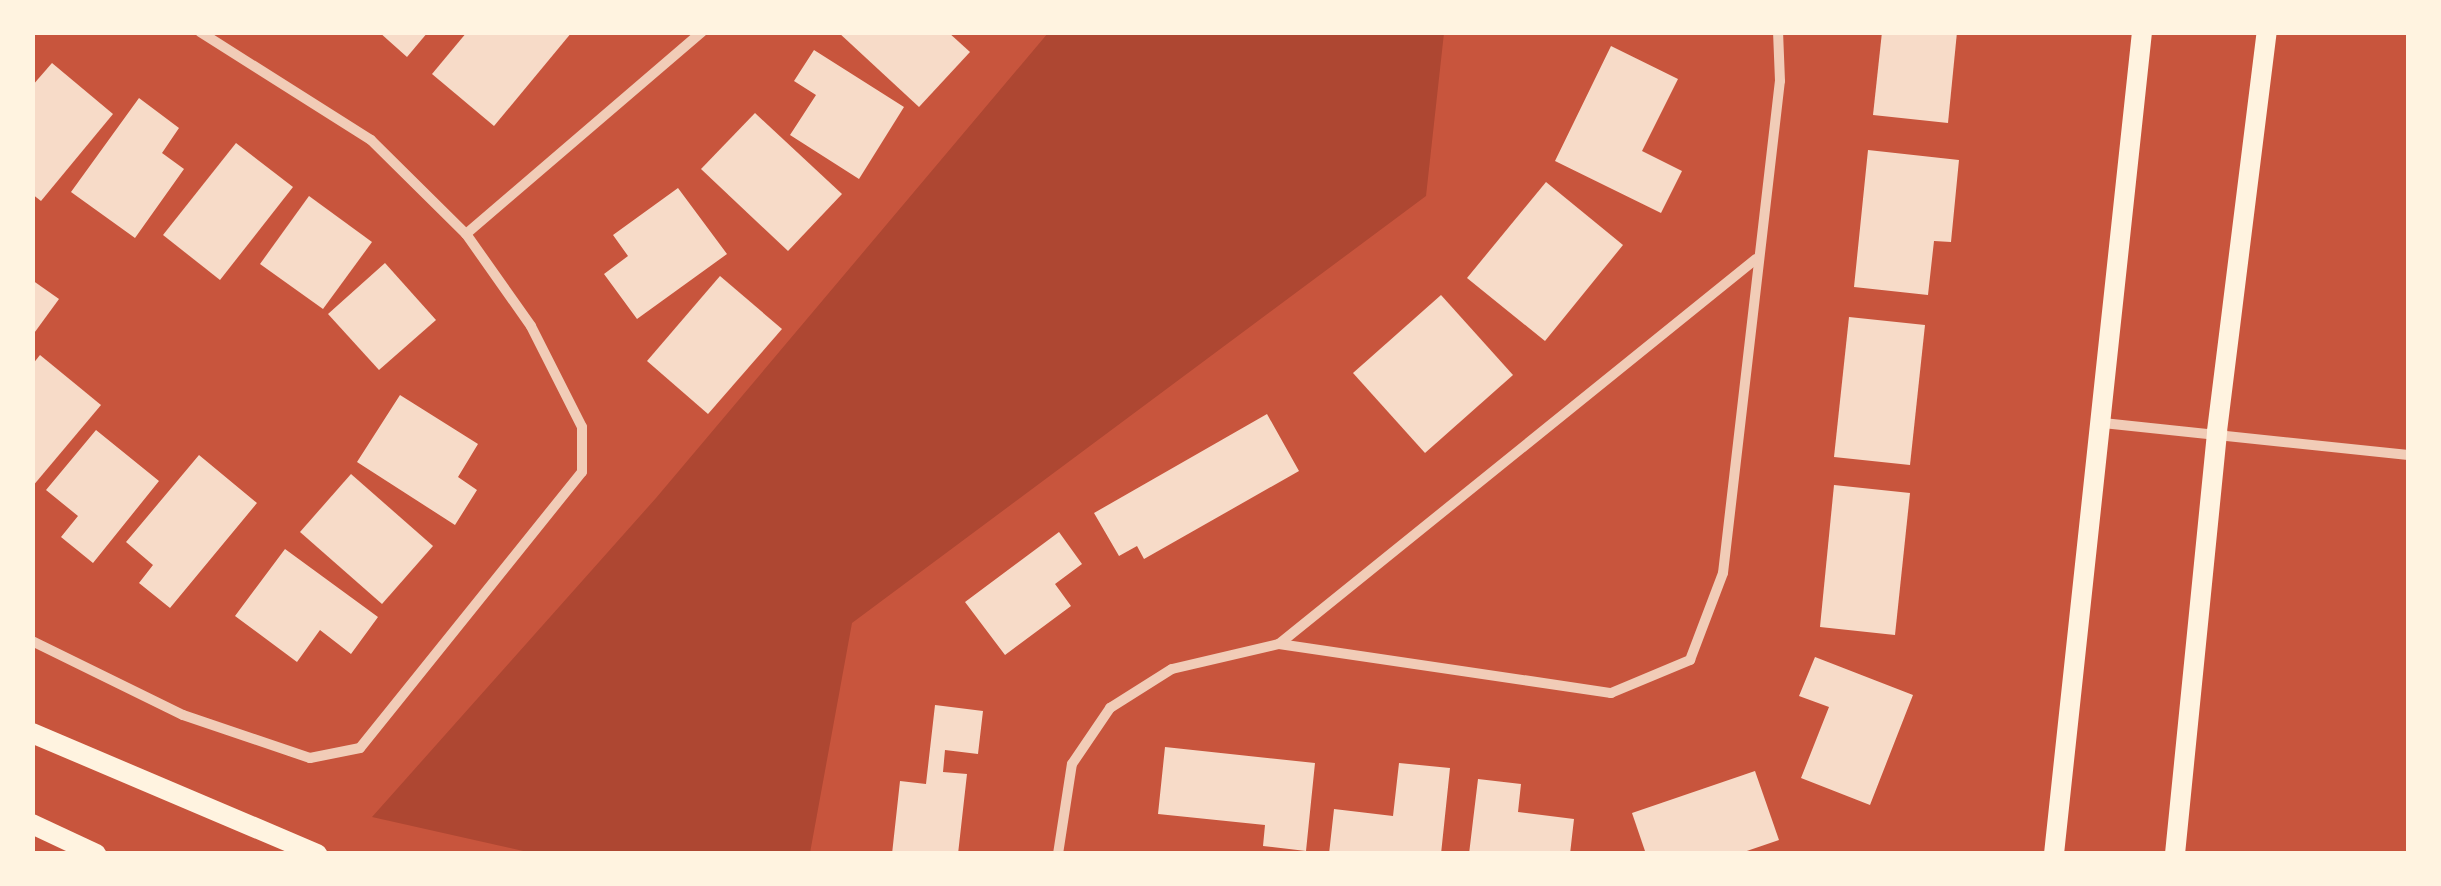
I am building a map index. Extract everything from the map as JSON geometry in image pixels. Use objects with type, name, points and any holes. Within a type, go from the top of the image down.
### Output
[{"type":"main road","points":[[2054,854],[2104,423],[2142,32]]},
{"type":"main road","points":[[2175,854],[2216,432],[2267,32]]},
{"type":"main road","points":[[32,733],[317,854]]},
{"type":"main road","points":[[32,824],[96,854]]},
{"type":"street","points":[[32,641],[183,714],[310,758],[360,748],[582,472],[582,427],[531,326],[466,234],[371,140],[200,32]]},
{"type":"street","points":[[466,234],[702,32]]},
{"type":"street","points":[[1058,854],[1072,764],[1110,708],[1172,669],[1279,644],[1610,692],[1690,660],[1723,573],[1756,258],[1780,82],[1778,32]]},
{"type":"street","points":[[1279,644],[1756,258]]},
{"type":"street","points":[[2104,423],[2408,454]]},
{"type":"shaded area","points":[[1048,33],[1444,33],[1426,196],[852,623],[810,853],[532,853],[372,817],[656,498]]},
{"type":"building","points":[[379,32],[428,32],[407,57]]},
{"type":"building","points":[[467,32],[572,32],[494,126],[432,74]]},
{"type":"building","points":[[838,32],[948,32],[970,52],[919,107]]},
{"type":"building","points":[[1882,32],[1957,32],[1948,123],[1873,115]]},
{"type":"building","points":[[1611,46],[1678,79],[1642,151],[1682,171],[1661,213],[1555,161]]},
{"type":"building","points":[[814,50],[904,107],[859,179],[790,135],[816,95],[794,81]]},
{"type":"building","points":[[52,63],[113,114],[41,201],[32,194],[32,86]]},
{"type":"building","points":[[139,98],[179,128],[162,153],[184,169],[135,238],[71,192]]},
{"type":"building","points":[[755,113],[842,194],[788,251],[701,169]]},
{"type":"building","points":[[236,143],[293,187],[220,280],[163,235]]},
{"type":"building","points":[[1868,150],[1959,160],[1951,242],[1934,241],[1928,295],[1854,287]]},
{"type":"building","points":[[1546,182],[1623,245],[1545,341],[1467,278]]},
{"type":"building","points":[[678,188],[727,254],[637,319],[604,274],[628,256],[613,235]]},
{"type":"building","points":[[309,196],[372,242],[323,309],[260,264]]},
{"type":"building","points":[[385,263],[436,320],[379,370],[328,314]]},
{"type":"building","points":[[720,276],[782,329],[708,414],[647,361]]},
{"type":"building","points":[[32,280],[59,299],[32,336]]},
{"type":"building","points":[[1441,295],[1513,375],[1425,453],[1353,373]]},
{"type":"building","points":[[1849,317],[1925,325],[1910,465],[1834,457]]},
{"type":"building","points":[[40,355],[101,405],[32,487],[32,365]]},
{"type":"building","points":[[400,395],[478,444],[458,477],[477,490],[455,525],[357,462]]},
{"type":"building","points":[[1267,414],[1299,471],[1144,559],[1137,546],[1119,556],[1094,513]]},
{"type":"building","points":[[96,430],[159,481],[93,563],[61,537],[78,516],[46,490]]},
{"type":"building","points":[[199,455],[257,503],[170,608],[139,583],[153,565],[126,542]]},
{"type":"building","points":[[351,474],[433,546],[382,604],[300,532]]},
{"type":"building","points":[[1834,485],[1910,493],[1895,635],[1820,627]]},
{"type":"building","points":[[1059,532],[1082,564],[1055,584],[1071,606],[1005,655],[965,602]]},
{"type":"building","points":[[285,549],[378,617],[351,654],[320,630],[297,662],[235,616]]},
{"type":"building","points":[[1815,657],[1913,695],[1870,805],[1801,778],[1829,707],[1799,696]]},
{"type":"building","points":[[935,705],[983,711],[978,754],[945,750],[943,772],[967,774],[958,854],[892,854],[900,781],[926,784]]},
{"type":"building","points":[[1165,747],[1315,763],[1306,851],[1263,846],[1265,825],[1158,814]]},
{"type":"building","points":[[1399,763],[1450,768],[1441,854],[1329,854],[1334,809],[1393,816]]},
{"type":"building","points":[[1755,771],[1779,840],[1738,854],[1646,854],[1632,813]]},
{"type":"building","points":[[1478,779],[1521,784],[1518,812],[1574,819],[1570,854],[1469,854]]}]
